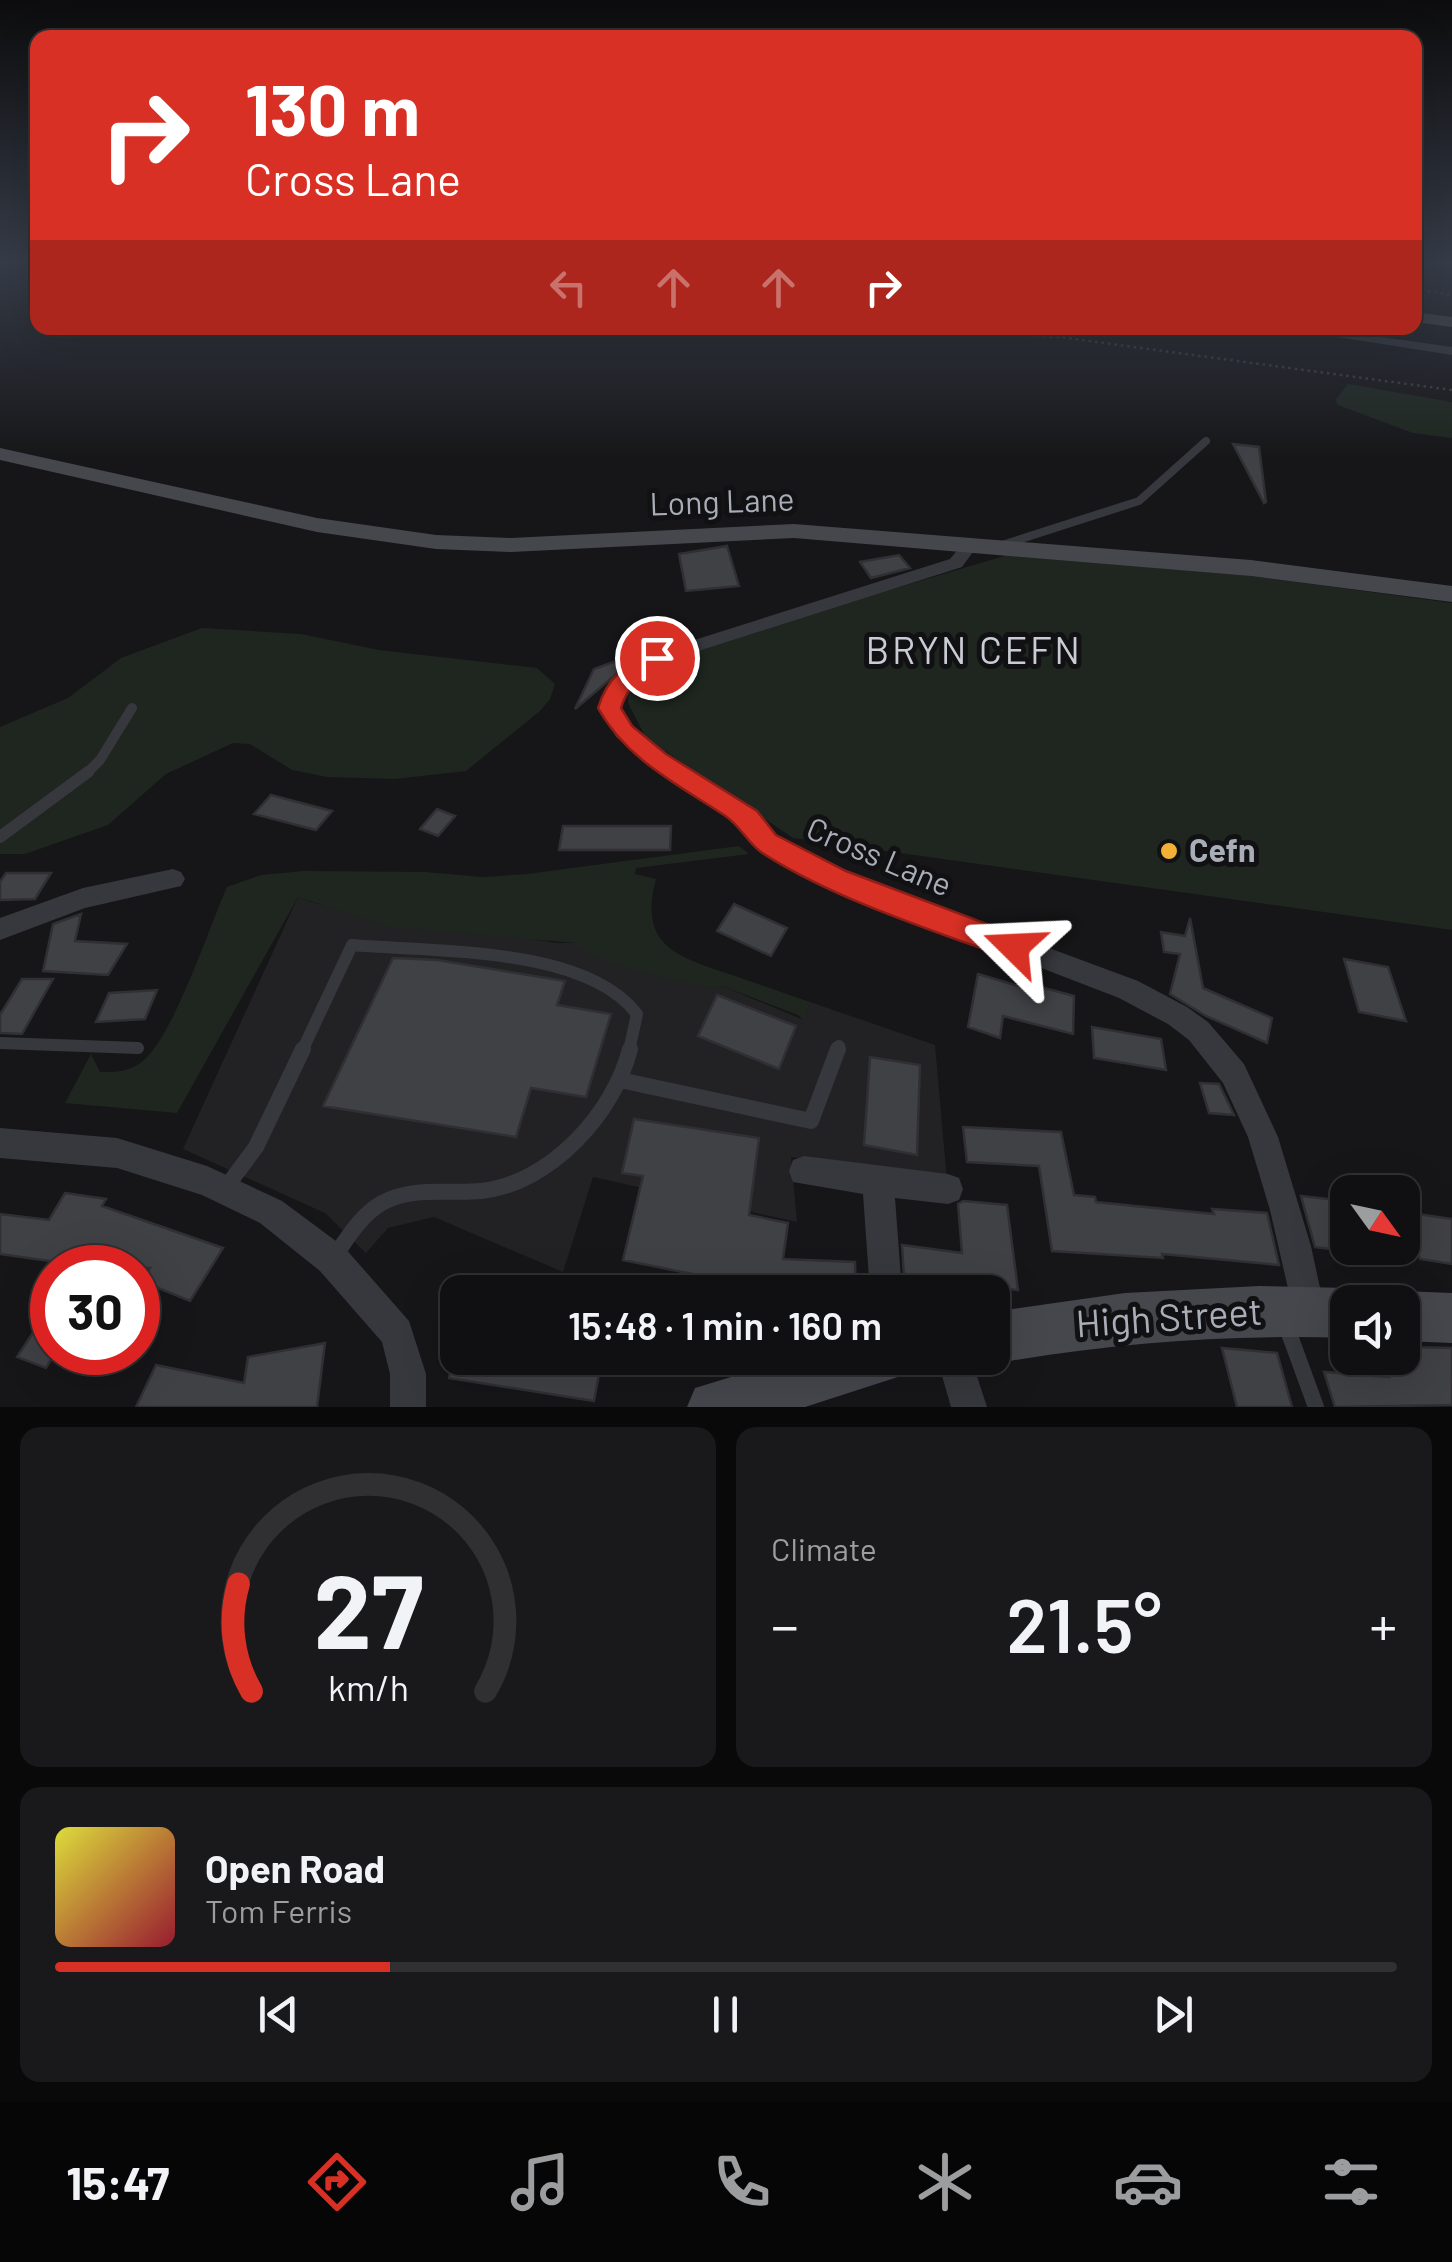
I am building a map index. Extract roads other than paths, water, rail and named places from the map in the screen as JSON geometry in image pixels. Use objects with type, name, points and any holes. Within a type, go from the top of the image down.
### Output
[{"type":"street","points":[[1346,335],[1452,351]]},
{"type":"street","name":"Long Lane","points":[[0,454],[318,525],[436,542],[511,545],[794,531],[1251,568],[1452,594]]},
{"type":"street","name":"Cross Lane","points":[[970,545],[956,564],[657,658],[630,674],[614,690],[610,708],[623,732],[658,760],[748,818],[766,842],[836,879],[1121,988],[1183,1019],[1215,1046],[1247,1098],[1312,1311]]},
{"type":"street","points":[[0,930],[83,898],[172,879]]},
{"type":"street","points":[[0,1143],[116,1154],[225,1190],[271,1212],[332,1259],[397,1333],[408,1374],[408,1407]]},
{"type":"street","points":[[804,1172],[948,1190]]},
{"type":"street","points":[[878,1181],[885,1275]]},
{"type":"street","name":"High Street","points":[[1010,1335],[1080,1321],[1312,1311]]},
{"type":"street","points":[[1420,1317],[1452,1318]]},
{"type":"street","points":[[716,1407],[825,1375]]},
{"type":"street","points":[[959,1375],[969,1407]]},
{"type":"lane","points":[[998,546],[1139,501],[1206,440]]},
{"type":"lane","points":[[0,837],[80,781],[100,760],[132,708]]},
{"type":"lane","points":[[225,1190],[256,1147],[352,945],[530,962],[583,974],[620,992],[637,1014],[620,1080],[572,1144],[526,1180],[488,1190],[407,1194],[383,1202],[362,1220],[332,1259]]},
{"type":"lane","points":[[0,1043],[138,1048]]},
{"type":"lane","points":[[620,1080],[812,1121],[839,1046]]},
{"type":"lane","points":[[1312,1311],[1316,1407]]},
{"type":"place","name":"Cefn","points":[[1169,851]]},
{"type":"district","name":"BRYN CEFN","points":[[974,651]]}]
